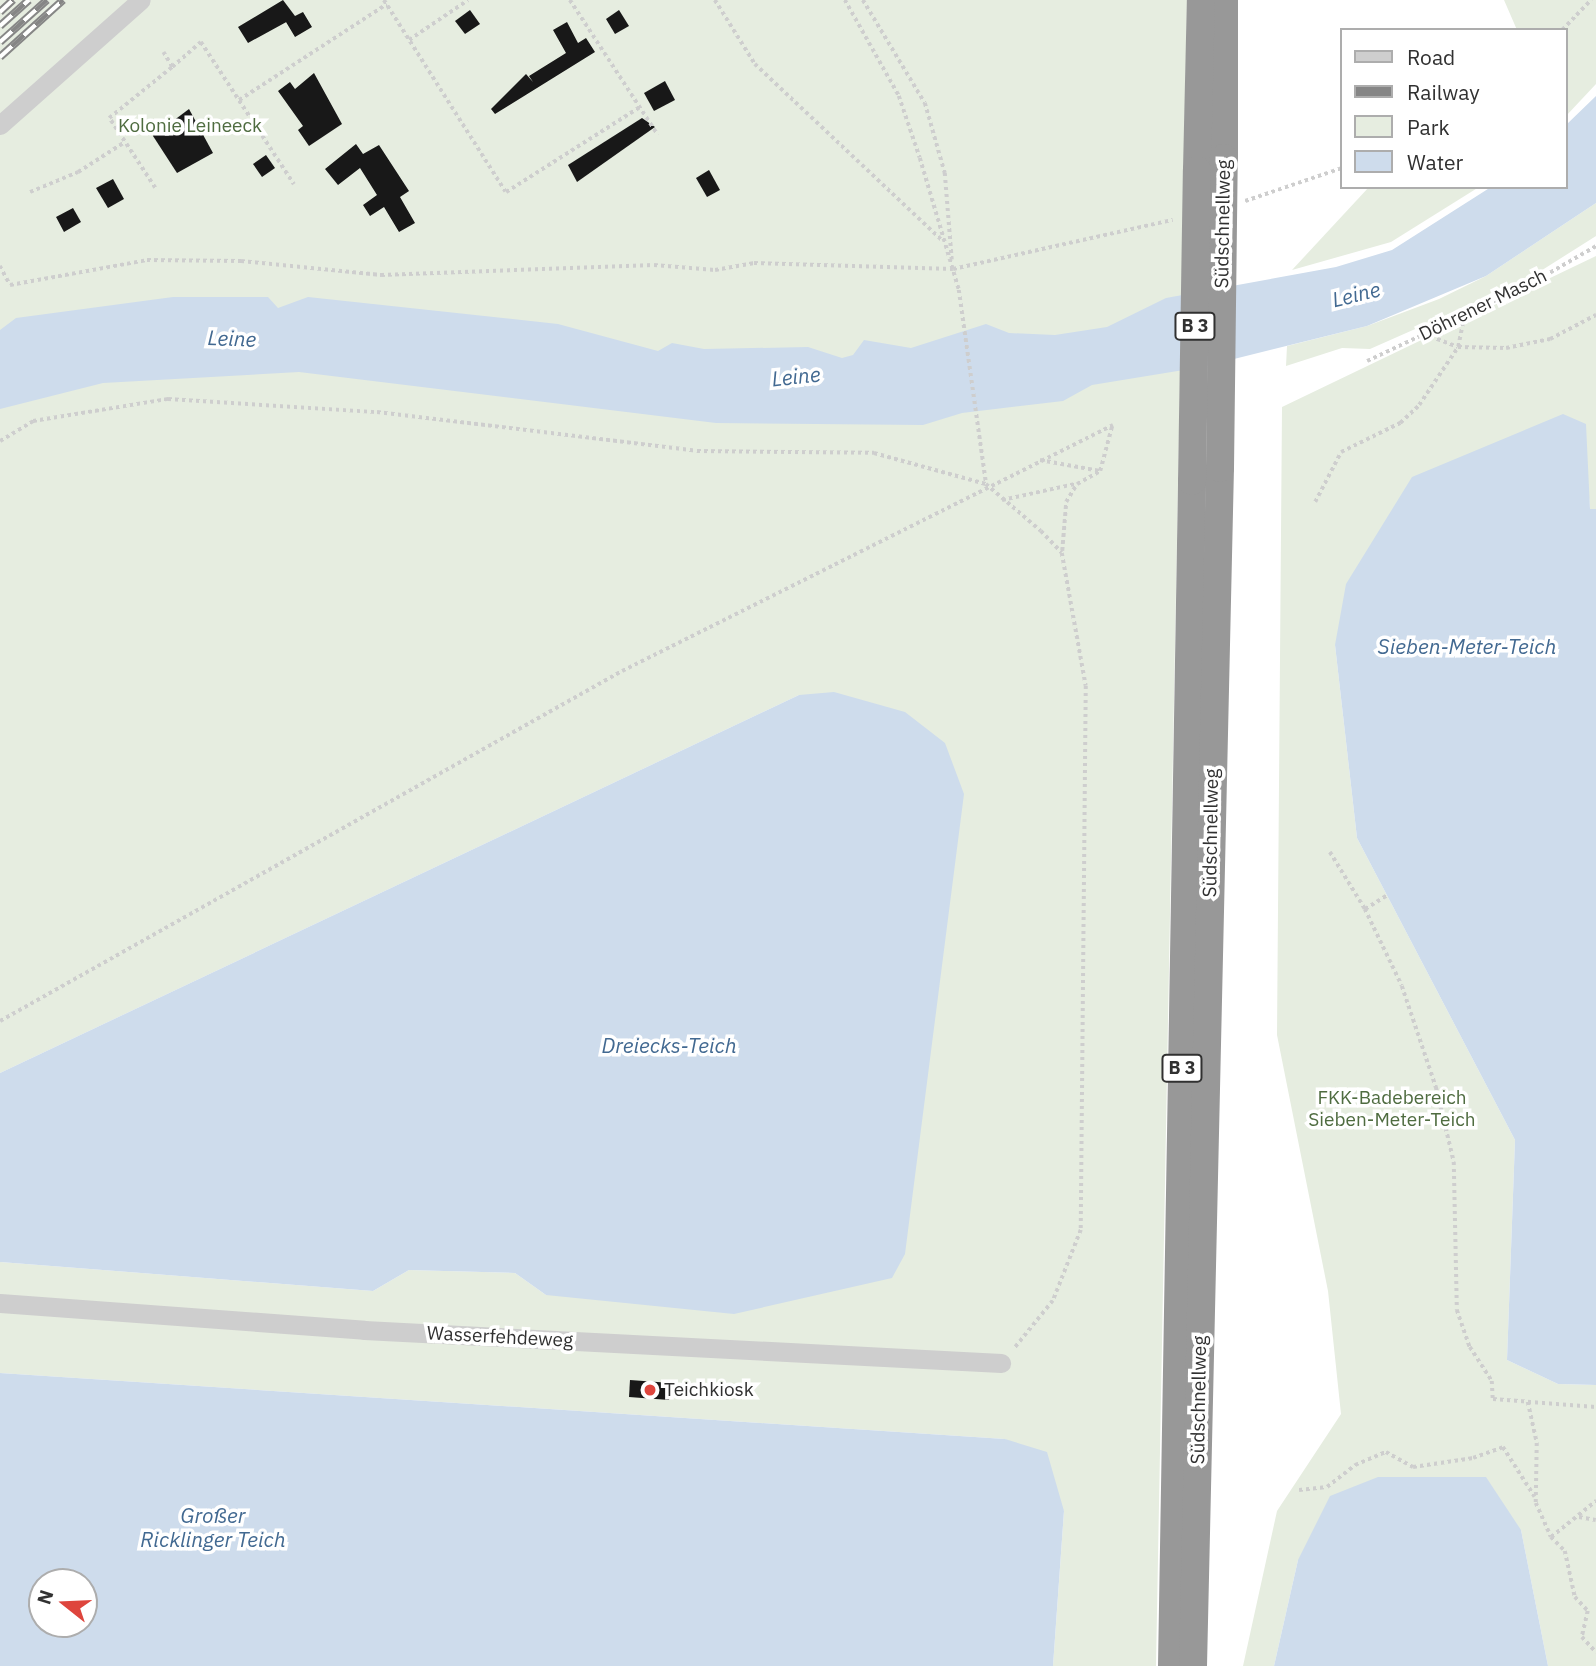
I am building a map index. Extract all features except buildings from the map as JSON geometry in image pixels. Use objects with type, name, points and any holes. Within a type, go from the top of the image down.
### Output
[{"type":"highway","name":"Südschnellweg","points":[[1182,1661],[1192,481],[1200,0]]},
{"type":"highway","name":"Südschnellweg","points":[[1182,1661],[1220,468],[1224,0]]},
{"type":"lane","points":[[0,125],[141,0]]},
{"type":"lane","name":"Wasserfehdeweg","points":[[0,1303],[364,1330],[1001,1363]]},
{"type":"path","points":[[410,40],[468,0]]},
{"type":"path","points":[[570,0],[658,135]]},
{"type":"path","points":[[715,0],[755,64],[945,242]]},
{"type":"path","points":[[845,0],[899,96],[953,269],[959,290],[982,430],[986,484]]},
{"type":"path","points":[[863,0],[925,103],[945,173],[953,269]]},
{"type":"path","points":[[1564,28],[1591,0]]},
{"type":"path","points":[[239,100],[385,2],[506,192],[640,107]]},
{"type":"path","points":[[155,188],[109,118],[201,42],[294,184]]},
{"type":"path","points":[[163,52],[172,67]]},
{"type":"path","points":[[30,192],[78,172],[125,142]]},
{"type":"path","points":[[1237,203],[1340,170]]},
{"type":"path","points":[[0,266],[10,285],[147,260],[241,261],[381,275],[654,265],[715,270],[754,263],[953,269],[1186,217]]},
{"type":"path","name":"Döhrener Masch","points":[[1367,360],[1464,315],[1596,246]]},
{"type":"path","points":[[1315,502],[1341,452],[1400,424],[1458,347],[1464,315]]},
{"type":"path","points":[[1424,334],[1458,347],[1506,348],[1550,339],[1596,315]]},
{"type":"path","points":[[0,441],[33,421],[168,399],[377,412],[697,451],[874,453],[986,484],[1062,553]]},
{"type":"path","points":[[0,1021],[598,683],[986,484],[1113,425],[1100,471],[1077,484],[1002,500]]},
{"type":"path","points":[[1038,460],[1100,471]]},
{"type":"path","points":[[1001,1363],[1053,1301],[1081,1230],[1086,686],[1062,553],[1061,518],[1077,484]]},
{"type":"path","points":[[1330,852],[1365,909],[1402,986],[1436,1087],[1454,1162],[1457,1310],[1470,1347],[1492,1381],[1493,1399],[1596,1407]]},
{"type":"path","points":[[1365,909],[1386,896]]},
{"type":"path","points":[[1528,1402],[1537,1443],[1535,1497]]},
{"type":"path","points":[[1299,1490],[1327,1487],[1355,1465],[1386,1452],[1413,1467],[1474,1458],[1503,1447],[1535,1497],[1551,1537],[1565,1551],[1575,1597],[1588,1611],[1584,1643],[1596,1652]]},
{"type":"path","points":[[1551,1537],[1579,1517],[1596,1500]]},
{"type":"path","points":[[1579,1517],[1596,1520]]},
{"type":"green space","name":"Kolonie Leineeck","points":[[0,0],[1187,0],[1156,1666],[1053,1666],[1064,1511],[1005,1439],[0,1373],[0,1262],[373,1291],[409,1270],[515,1273],[546,1295],[799,695],[0,1073]]},
{"type":"green space","points":[[1504,0],[1596,0],[1596,84],[1568,114],[1568,28],[1516,28]]},
{"type":"green space","points":[[1367,189],[1476,189],[1391,242],[1292,270]]},
{"type":"green space","points":[[1596,203],[1596,236],[1528,279],[1370,349],[1342,348],[1286,366],[1287,346],[1367,326],[1439,299],[1486,276]]},
{"type":"green space","name":"FKK-Badebereich Sieben-Meter-Teich","points":[[1596,256],[1596,509],[1590,509],[1587,474],[1335,645],[1357,838],[1515,1140],[1507,1360],[1558,1384],[1596,1385],[1596,1666],[1548,1666],[1521,1530],[1298,1560],[1274,1666],[1243,1666],[1277,1511],[1341,1414],[1328,1291],[1277,1035],[1282,407]]},
{"type":"water","name":"Leine","points":[[1596,96],[1596,203],[1486,276],[1367,326],[1202,367],[1092,385],[1063,401],[962,413],[923,425],[716,423],[299,372],[103,383],[0,409],[0,330],[16,318],[173,297],[268,297],[278,308],[308,297],[558,324],[658,351],[672,343],[704,349],[808,347],[842,358],[853,355],[864,340],[911,348],[986,324],[1009,333],[1055,335],[1107,327],[1166,298],[1336,267],[1392,250],[1488,189],[1568,189],[1568,123]]},
{"type":"water","name":"Sieben-Meter-Teich","points":[[1563,414],[1586,424],[1590,509],[1596,509],[1596,1385],[1558,1384],[1507,1360],[1515,1140],[1357,838],[1335,645],[1346,584],[1412,477]]},
{"type":"water","name":"Dreiecks-Teich","points":[[834,692],[905,712],[945,743],[964,794],[905,1254],[892,1278],[734,1314],[546,1295],[515,1273],[409,1270],[373,1291],[0,1262],[0,1073],[799,695]]},
{"type":"water","name":"Großer Ricklinger Teich","points":[[0,1373],[1005,1439],[1047,1452],[1064,1511],[1053,1666],[0,1666]]},
{"type":"water","points":[[1378,1477],[1486,1477],[1521,1530],[1548,1666],[1274,1666],[1298,1560],[1330,1496]]},
{"type":"railway","points":[[0,12],[13,0]]},
{"type":"railway","points":[[0,26],[29,0]]},
{"type":"railway","points":[[0,42],[47,0]]},
{"type":"railway","points":[[0,57],[63,0]]},
{"type":"place","name":"Teichkiosk","points":[[650,1390]]}]
